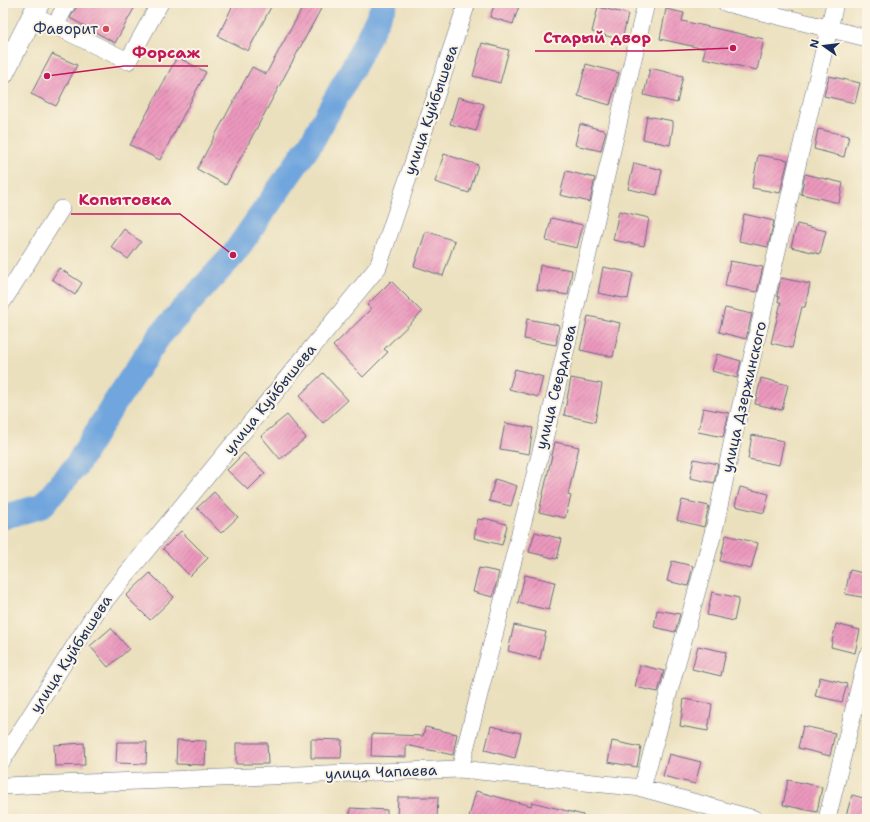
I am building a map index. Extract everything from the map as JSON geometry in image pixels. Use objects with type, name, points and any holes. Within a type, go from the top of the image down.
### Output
[{"type":"main road","points":[[3,74],[36,9]]},
{"type":"street","points":[[55,26],[67,3]]},
{"type":"street","points":[[36,9],[55,26],[128,61],[160,3]]},
{"type":"street","name":"улица Куйбышева","points":[[3,759],[98,609],[378,267],[467,3]]},
{"type":"street","name":"улица Свердлова","points":[[460,769],[555,396],[646,3]]},
{"type":"street","points":[[726,3],[867,38]]},
{"type":"street","name":"улица Дзержинского","points":[[642,788],[715,526],[733,439],[835,3]]},
{"type":"street","points":[[3,301],[61,209]]},
{"type":"street","points":[[827,819],[867,656]]},
{"type":"street","name":"улица Чапаева","points":[[3,786],[460,769],[642,788],[754,819]]},
{"type":"building","name":"Фаворит","points":[[77,3],[137,3],[115,43],[70,18],[76,8]]},
{"type":"building","points":[[234,3],[273,3],[248,51],[218,36]]},
{"type":"building","points":[[305,3],[324,3],[226,185],[197,169],[252,67],[266,74]]},
{"type":"building","points":[[495,3],[520,3],[513,24],[490,17]]},
{"type":"building","points":[[598,7],[628,14],[622,40],[592,32]]},
{"type":"building","points":[[666,9],[684,13],[682,21],[764,39],[757,70],[703,58],[705,49],[660,39]]},
{"type":"building","points":[[482,43],[509,50],[500,83],[473,76]]},
{"type":"building","points":[[52,54],[77,65],[56,106],[31,94]]},
{"type":"building","points":[[177,57],[206,72],[160,160],[130,145]]},
{"type":"building","points":[[586,64],[619,73],[610,105],[578,96]]},
{"type":"building","points":[[650,68],[683,76],[677,103],[644,95]]},
{"type":"building","points":[[829,76],[860,83],[855,103],[824,96]]},
{"type":"building","points":[[458,97],[484,104],[476,131],[450,124]]},
{"type":"building","points":[[647,116],[673,121],[670,145],[643,139]]},
{"type":"building","points":[[580,124],[606,131],[601,151],[575,145]]},
{"type":"building","points":[[818,129],[849,136],[844,157],[814,149]]},
{"type":"building","points":[[444,154],[478,165],[469,193],[435,182]]},
{"type":"building","points":[[758,155],[788,160],[780,193],[752,188]]},
{"type":"building","points":[[634,163],[662,170],[657,195],[628,189]]},
{"type":"building","points":[[566,171],[595,178],[590,202],[560,195]]},
{"type":"building","points":[[805,174],[843,183],[839,203],[801,194]]},
{"type":"building","points":[[619,211],[649,218],[644,246],[613,240]]},
{"type":"building","points":[[744,214],[774,221],[768,247],[739,241]]},
{"type":"building","points":[[551,218],[583,225],[577,248],[546,241]]},
{"type":"building","points":[[797,224],[826,231],[820,254],[791,247]]},
{"type":"building","points":[[124,229],[141,242],[128,259],[111,247]]},
{"type":"building","points":[[426,231],[455,241],[443,276],[414,266]]},
{"type":"building","points":[[730,261],[763,267],[757,292],[725,286]]},
{"type":"building","points":[[540,265],[572,270],[568,295],[537,290]]},
{"type":"building","points":[[603,267],[633,273],[628,299],[598,293]]},
{"type":"building","points":[[59,268],[82,283],[75,295],[52,279]]},
{"type":"building","points":[[781,278],[810,284],[805,307],[802,307],[792,348],[771,343],[781,302],[778,302],[779,297],[777,296]]},
{"type":"building","points":[[391,281],[422,312],[384,349],[388,352],[363,377],[333,346],[371,309],[367,305]]},
{"type":"building","points":[[725,308],[752,314],[746,339],[719,332]]},
{"type":"building","points":[[588,316],[620,323],[613,357],[580,350]]},
{"type":"building","points":[[527,319],[559,325],[556,345],[524,339]]},
{"type":"building","points":[[717,354],[741,361],[737,378],[712,371]]},
{"type":"building","points":[[515,369],[543,377],[538,397],[509,389]]},
{"type":"building","points":[[323,373],[348,400],[323,423],[299,396]]},
{"type":"building","points":[[571,378],[602,384],[595,422],[564,415]]},
{"type":"building","points":[[761,378],[788,385],[782,410],[755,404]]},
{"type":"building","points":[[703,408],[729,413],[723,437],[698,432]]},
{"type":"building","points":[[287,415],[306,438],[280,459],[261,436]]},
{"type":"building","points":[[505,423],[533,428],[529,454],[500,449]]},
{"type":"building","points":[[752,435],[784,441],[779,465],[748,459]]},
{"type":"building","points":[[555,442],[579,447],[568,495],[571,496],[565,518],[539,512]]},
{"type":"building","points":[[244,453],[265,473],[248,490],[227,470]]},
{"type":"building","points":[[694,459],[718,464],[714,483],[690,478]]},
{"type":"building","points":[[495,479],[517,486],[511,506],[489,501]]},
{"type":"building","points":[[740,487],[769,494],[764,513],[735,506]]},
{"type":"building","points":[[214,492],[238,517],[221,533],[197,508]]},
{"type":"building","points":[[682,500],[709,506],[704,527],[677,520]]},
{"type":"building","points":[[484,518],[506,524],[507,526],[502,545],[474,538],[478,519],[484,520]]},
{"type":"building","points":[[181,531],[208,558],[190,576],[163,549]]},
{"type":"building","points":[[535,532],[562,539],[557,559],[529,552]]},
{"type":"building","points":[[726,535],[758,543],[751,569],[720,561]]},
{"type":"building","points":[[672,561],[693,566],[688,586],[667,581]]},
{"type":"building","points":[[479,568],[499,572],[493,597],[473,592]]},
{"type":"building","points":[[850,570],[867,574],[867,598],[845,594]]},
{"type":"building","points":[[150,573],[174,597],[150,620],[126,596]]},
{"type":"building","points":[[525,575],[555,582],[549,610],[518,603]]},
{"type":"building","points":[[712,592],[739,598],[734,621],[707,615]]},
{"type":"building","points":[[657,610],[680,614],[675,632],[654,627]]},
{"type":"building","points":[[836,624],[860,630],[855,653],[831,647]]},
{"type":"building","points":[[514,625],[546,632],[540,659],[508,651]]},
{"type":"building","points":[[111,628],[129,649],[108,667],[90,646]]},
{"type":"building","points":[[698,646],[726,652],[721,676],[692,669]]},
{"type":"building","points":[[640,665],[664,671],[658,692],[635,687]]},
{"type":"building","points":[[820,677],[847,684],[842,702],[815,696]]},
{"type":"building","points":[[684,699],[712,704],[708,731],[680,726]]},
{"type":"building","points":[[491,726],[521,733],[515,758],[485,750]]},
{"type":"building","points":[[803,726],[835,733],[830,756],[798,748]]},
{"type":"building","points":[[425,727],[457,734],[453,755],[406,745],[406,757],[371,756],[372,734],[423,736]]},
{"type":"building","points":[[311,739],[342,740],[341,758],[311,758]]},
{"type":"building","points":[[177,740],[206,741],[205,765],[176,764]]},
{"type":"building","points":[[612,741],[641,747],[637,767],[608,762]]},
{"type":"building","points":[[117,742],[147,742],[146,764],[116,763]]},
{"type":"building","points":[[84,743],[85,765],[55,766],[54,745]]},
{"type":"building","points":[[236,743],[267,743],[268,764],[236,764]]},
{"type":"building","points":[[669,754],[701,762],[695,784],[663,776]]},
{"type":"building","points":[[788,780],[822,787],[817,812],[783,805]]},
{"type":"building","points":[[476,791],[531,806],[532,802],[583,815],[583,819],[476,819],[469,817]]},
{"type":"building","points":[[852,795],[867,799],[867,819],[845,819]]},
{"type":"building","points":[[398,797],[438,797],[437,819],[397,819]]},
{"type":"building","points":[[350,808],[387,810],[387,819],[350,819]]},
{"type":"waterway","points":[[3,517],[42,506],[76,466],[112,407],[159,336],[233,255],[311,143],[356,62],[385,3]]},
{"type":"place","name":"Фаворит","points":[[106,29]]},
{"type":"place","name":"Старый двор","points":[[733,48]]},
{"type":"place","name":"Форсаж","points":[[47,76]]},
{"type":"place","name":"Копытовка","points":[[233,255]]}]
